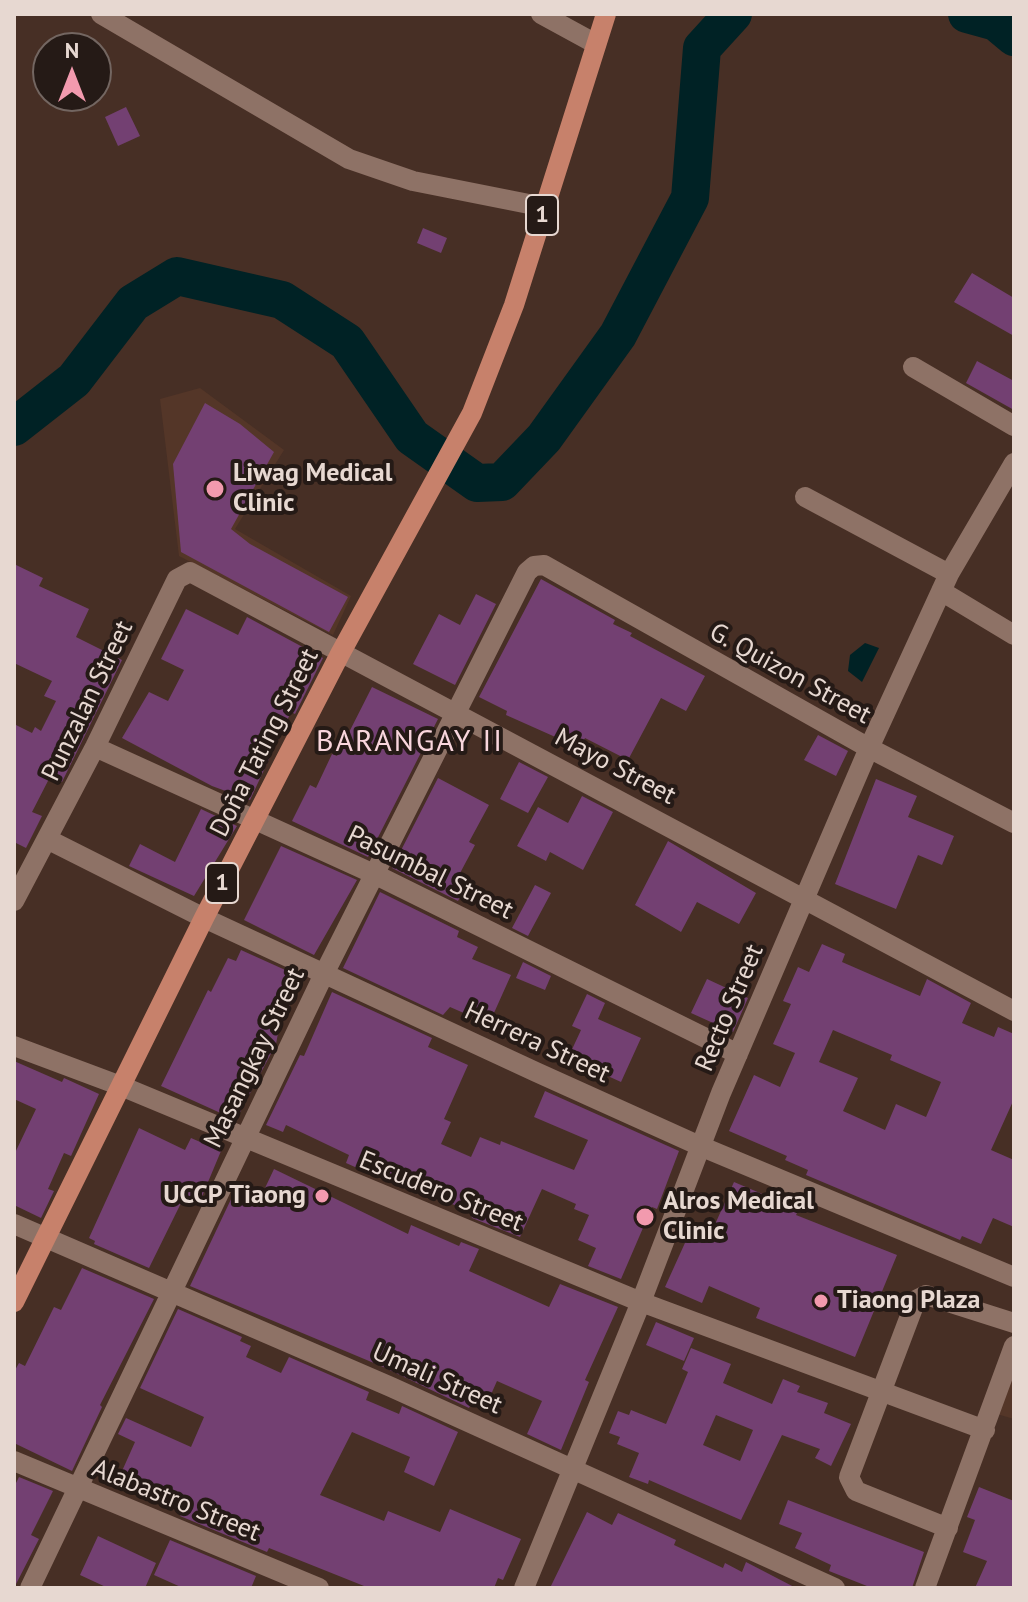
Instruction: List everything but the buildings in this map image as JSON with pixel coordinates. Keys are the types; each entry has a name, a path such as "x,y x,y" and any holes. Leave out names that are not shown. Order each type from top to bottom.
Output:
{"main road":[{"name":"1","path":"544,207 606,14"},
{"name":"Doña Tating Street","path":"14,1302 204,918 340,654 472,413 514,305 544,207"}],"street":[{"path":"101,14 349,159 413,181 544,207"},
{"path":"541,14 596,44"},
{"path":"913,367 1014,426"},
{"name":"Recto Street","path":"524,1588 641,1302 700,1146 869,748 945,582 1014,463"},
{"path":"805,497 945,582 1014,635"},
{"name":"Masangkay Street","path":"30,1588 174,1292 242,1139 374,874 527,572 544,565"},
{"name":"G. Quizon Street","path":"544,565 869,748 1014,823"},
{"name":"Mayo Street","path":"190,572 1014,1011"},
{"name":"Punzalan Street","path":"14,901 95,747 177,579 190,572"},
{"name":"Pasumbal Street","path":"95,747 374,874 738,1054"},
{"name":"Herrera Street","path":"47,839 204,918 700,1146 1014,1277"},
{"name":"Escudero Street","path":"14,1046 121,1086 242,1139 641,1302 985,1430"},
{"name":"Umali Street","path":"14,1224 572,1467 835,1588"},
{"path":"948,1528 856,1491 850,1485 849,1477 920,1297 926,1295 1014,1323"},
{"path":"925,1588 1014,1346"},
{"name":"Alabastro Street","path":"14,1461 319,1588"}],"shaded area":[{"name":"Liwag Medical Clinic","path":"200,388 284,450 235,529 351,596 333,635 179,556 160,399"},
{"path":"1014,1371 1014,1419 997,1414"}],"water":[{"path":"865,643 879,648 862,682 848,671 850,655"}],"waterway":[{"path":"14,427 74,380 133,303 177,276 282,300 347,342 412,437 477,483 502,482 544,438 618,335 690,198 702,48 733,14"},
{"path":"967,14 996,22 1014,37"}],"place":[{"name":"Liwag Medical Clinic","path":"215,489"},
{"name":"UCCP Tiaong","path":"322,1196"},
{"name":"Alros Medical Clinic","path":"645,1217"},
{"name":"Tiaong Plaza","path":"821,1301"}],"district":[{"name":"BARANGAY II","path":"410,742"}]}
